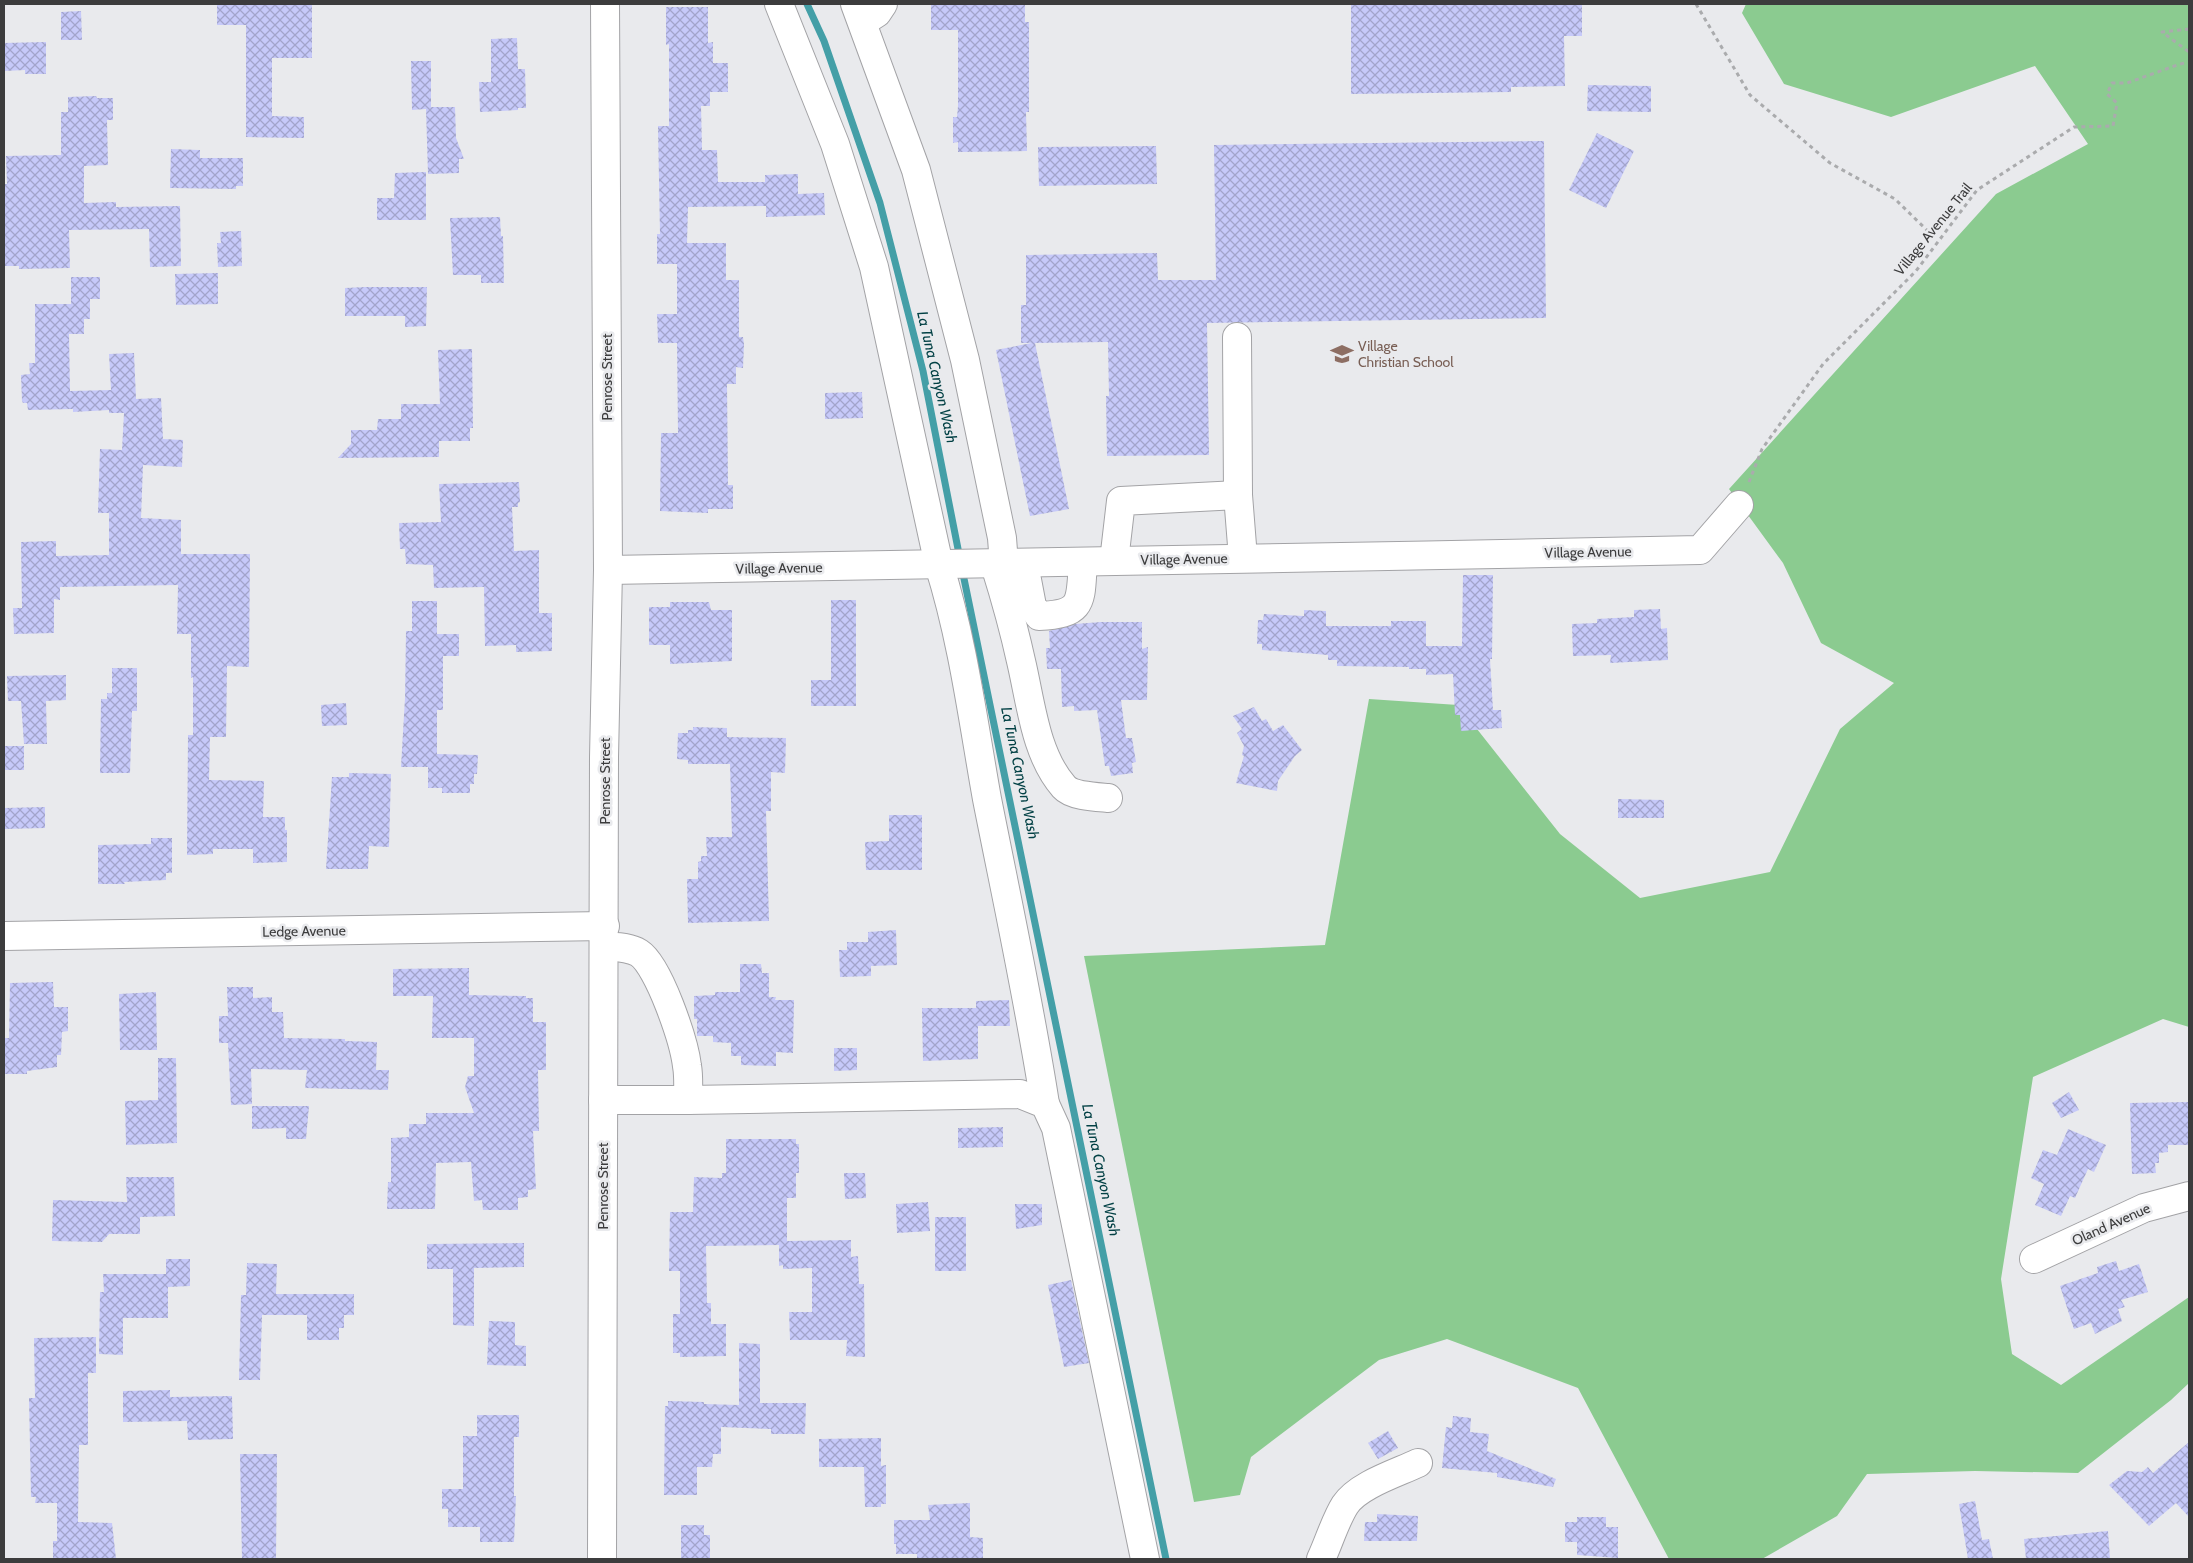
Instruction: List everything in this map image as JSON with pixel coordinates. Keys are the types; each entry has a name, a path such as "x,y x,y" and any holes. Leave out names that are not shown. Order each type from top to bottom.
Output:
{"street":[{"name":"Penrose Street","path":"602,1559 604,757 608,570 605,4"},
{"path":"779,4 835,144 874,267 981,565 1011,617 1035,728 1050,764 1066,789 1087,796 1108,798"},
{"path":"883,4 876,13 859,13 916,170 965,360 1002,538 950,601 1023,973 1045,1104 1056,1128 1144,1559"},
{"path":"1237,338 1238,495 1243,558"},
{"path":"1114,561 1121,501 1238,495"},
{"name":"Village Avenue","path":"608,570 981,565 1243,558 1700,550 1739,505"},
{"path":"981,565 1032,606 1039,616 1056,615 1072,610 1080,599 1082,562"},
{"name":"Ledge Avenue","path":"4,936 605,936 639,953 651,965 659,979 687,1063 688,1100"},
{"path":"602,1100 1020,1094 1045,1104"},
{"name":"Oland Avenue","path":"2034,1259 2144,1208 2189,1196"},
{"path":"1321,1559 1344,1506 1351,1498 1360,1491 1418,1463"}],"path":[{"path":"1696,4 1750,96 1830,163 1895,200 1937,240"},
{"path":"2189,29 2162,32 2189,52"},
{"name":"Village Avenue Trail","path":"1739,505 1762,449 1823,364 1916,271 1937,240 1976,190 2074,128 2113,126 2117,103 2107,94 2112,83 2127,83 2189,62"}],"green space":[{"path":"1746,4 2189,4 2189,1027 2163,1019 2033,1077 2001,1279 2012,1354 2061,1385 2189,1297 2189,1383 2171,1400 2078,1473 1975,1471 1867,1474 1837,1516 1762,1559 1669,1559 1578,1388 1447,1339 1379,1360 1251,1457 1240,1495 1194,1502 1084,956 1325,945 1369,699 1458,705 1560,834 1640,898 1770,872 1840,729 1894,683 1821,643 1783,563 1729,489 1996,194 2088,144 2035,66 1891,117 1784,84 1742,13"}],"building":[{"path":"217,4 312,4 312,58 272,58 272,116 304,117 304,138 246,137 246,25 217,25"},
{"path":"931,4 1025,4 1025,22 1029,22 1029,112 1026,112 1027,151 958,152 958,142 953,143 953,117 957,117 958,106 958,30 931,30"},
{"path":"1351,4 1582,4 1582,36 1564,36 1565,86 1511,87 1511,92 1351,94"},
{"path":"666,7 708,7 708,43 713,42 713,63 728,63 728,92 710,92 710,106 701,106 702,150 717,150 718,182 765,182 765,175 798,174 798,194 824,193 825,215 766,217 766,206 688,207 687,243 726,243 726,280 739,280 739,337 743,337 744,344 743,368 736,367 736,384 727,384 728,485 733,485 733,509 708,509 708,513 660,511 661,433 678,433 677,343 658,343 657,314 677,314 677,264 657,264 657,234 660,234 658,126 669,126 669,44 666,45"},
{"path":"81,11 82,40 61,40 61,12"},
{"path":"517,38 518,69 525,69 526,108 480,112 479,82 491,82 491,39"},
{"path":"46,42 46,74 25,74 25,70 4,71 4,43"},
{"path":"411,61 431,61 431,107 455,107 456,138 464,159 459,159 459,173 428,174 426,109 412,110"},
{"path":"1588,85 1651,86 1651,112 1587,111"},
{"path":"96,96 97,98 113,98 113,120 107,120 108,165 84,166 84,203 116,202 116,207 180,206 181,266 150,267 149,229 69,230 70,268 19,269 19,266 4,266 4,184 7,184 6,156 61,155 61,112 68,112 68,97"},
{"path":"1597,133 1634,151 1606,208 1569,190"},
{"path":"1544,141 1546,318 1207,323 1209,455 1107,456 1106,396 1109,396 1108,342 1035,343 1069,509 1030,516 996,350 1032,343 1021,343 1021,305 1026,305 1026,255 1157,253 1158,280 1216,280 1214,145"},
{"path":"1156,146 1157,184 1039,186 1038,147"},
{"path":"171,149 200,150 200,158 243,158 243,186 236,186 236,189 170,188"},
{"path":"426,172 426,220 377,220 377,198 394,198 395,173"},
{"path":"500,217 501,236 503,236 504,283 481,283 481,275 453,275 450,218"},
{"path":"241,231 242,266 218,267 217,243 221,243 220,232"},
{"path":"218,273 218,304 176,305 175,274"},
{"path":"71,277 100,277 100,299 90,299 90,319 84,319 84,334 69,334 70,391 111,390 109,354 134,353 136,399 161,398 163,439 183,440 182,467 143,465 141,518 181,520 181,554 250,554 249,667 227,666 226,737 210,737 209,780 264,781 263,817 285,817 287,862 253,863 253,849 213,849 213,854 187,855 188,735 193,735 193,677 191,678 191,634 177,634 178,585 60,587 60,600 54,599 54,633 14,634 13,608 22,608 21,542 56,541 56,556 109,555 109,513 98,513 100,449 122,450 124,413 109,413 109,410 73,412 73,409 28,410 27,403 22,401 21,375 30,374 29,363 35,363 35,304 71,304"},
{"path":"427,287 426,326 405,327 405,316 345,316 345,288"},
{"path":"472,349 473,428 470,428 470,441 439,441 439,457 338,458 351,444 351,430 377,430 378,419 401,419 401,404 440,404 438,350"},
{"path":"862,392 863,418 825,419 825,393"},
{"path":"519,482 520,502 518,507 512,507 514,551 539,550 539,613 552,613 552,651 516,652 516,645 485,646 484,587 434,588 433,565 406,564 405,549 400,549 399,523 441,522 439,484"},
{"path":"1463,575 1493,575 1492,659 1490,659 1493,710 1501,710 1502,728 1461,731 1460,715 1455,715 1453,674 1426,675 1426,669 1409,669 1409,667 1337,666 1337,660 1328,660 1328,655 1262,650 1262,644 1257,644 1258,620 1263,620 1264,614 1304,616 1304,610 1326,611 1326,626 1391,626 1391,621 1426,621 1426,646 1462,646"},
{"path":"831,600 856,600 856,706 811,706 811,680 831,680"},
{"path":"412,601 437,601 437,634 459,634 459,656 443,656 443,710 437,710 437,754 478,755 477,774 474,774 474,784 470,784 470,793 442,793 442,788 428,788 428,767 401,767 406,631 412,631"},
{"path":"670,602 709,602 711,610 732,610 732,661 670,664 670,645 649,645 649,607 670,607"},
{"path":"1660,609 1661,629 1667,628 1668,660 1610,663 1611,655 1573,656 1572,624 1597,623 1597,619 1634,617 1634,610"},
{"path":"1142,622 1142,649 1148,647 1147,700 1121,700 1126,738 1132,738 1136,762 1132,763 1133,773 1111,776 1109,766 1105,766 1097,710 1074,711 1074,706 1062,707 1061,669 1047,669 1046,648 1050,648 1049,631 1075,624"},
{"path":"112,668 137,668 137,711 132,711 130,773 100,773 101,699 107,699 107,693 112,693"},
{"path":"66,675 66,700 46,701 47,744 24,744 21,701 8,701 7,676"},
{"path":"346,703 347,725 322,726 321,705"},
{"path":"1254,707 1262,721 1266,719 1273,731 1283,725 1302,750 1295,756 1278,781 1277,791 1236,783 1244,756 1242,755 1244,746 1237,733 1242,729 1233,716"},
{"path":"693,727 727,728 727,737 786,738 785,773 771,772 771,811 766,811 769,921 688,923 687,879 698,879 698,862 701,861 701,856 707,856 706,837 732,837 730,764 688,764 688,760 677,759 678,733 688,733 688,730 693,730"},
{"path":"4,746 24,746 24,770 4,770"},
{"path":"349,773 391,774 389,847 369,846 368,869 326,869 332,777 349,777"},
{"path":"1618,799 1664,800 1664,818 1618,818"},
{"path":"45,807 45,828 4,829 4,808"},
{"path":"889,815 922,815 922,870 866,870 865,842 889,841"},
{"path":"151,838 172,838 172,873 166,873 166,880 124,882 125,884 98,884 98,845 151,844"},
{"path":"896,930 897,965 871,966 871,976 840,977 839,950 847,950 847,942 868,942 868,932"},
{"path":"740,964 761,964 762,973 769,973 769,997 776,997 775,1000 794,1000 793,1053 776,1052 776,1066 741,1065 741,1056 731,1056 731,1043 713,1042 713,1036 697,1036 697,1019 694,1019 694,996 715,995 715,992 740,992"},
{"path":"469,968 469,995 526,996 526,998 533,998 533,1022 546,1022 546,1070 538,1070 539,1131 533,1131 536,1189 528,1190 528,1197 518,1198 518,1210 483,1210 482,1200 474,1201 471,1162 436,1163 435,1209 387,1209 388,1182 391,1182 391,1138 409,1137 409,1124 426,1124 426,1113 474,1113 465,1087 468,1076 474,1076 474,1038 432,1038 433,996 393,996 393,969"},
{"path":"53,982 54,1007 68,1007 68,1031 62,1032 61,1055 57,1055 57,1067 27,1071 27,1074 5,1074 5,1038 9,1038 10,983"},
{"path":"227,987 253,987 253,998 272,997 272,1012 283,1012 284,1038 345,1039 345,1041 377,1042 376,1070 389,1070 388,1090 305,1088 307,1070 251,1069 252,1104 231,1105 228,1043 219,1043 219,1016 228,1016"},
{"path":"156,992 157,1050 120,1050 119,994"},
{"path":"1009,1000 1010,1026 978,1026 978,1059 923,1061 922,1008 976,1008 976,1001"},
{"path":"834,1048 857,1048 857,1070 834,1071"},
{"path":"158,1058 176,1058 177,1143 126,1145 125,1101 158,1100"},
{"path":"2069,1092 2079,1110 2061,1118 2052,1103"},
{"path":"2189,1102 2189,1145 2168,1145 2168,1152 2159,1153 2159,1163 2155,1163 2156,1173 2132,1174 2130,1103"},
{"path":"252,1106 309,1106 306,1139 286,1139 286,1128 252,1129"},
{"path":"1003,1127 1003,1147 958,1148 958,1128"},
{"path":"2068,1129 2106,1145 2094,1172 2088,1169 2075,1198 2070,1196 2061,1216 2035,1205 2044,1184 2031,1178 2043,1150 2057,1155"},
{"path":"726,1139 796,1139 796,1144 799,1144 799,1173 796,1173 796,1198 787,1198 787,1241 851,1240 851,1257 858,1256 859,1284 864,1284 865,1357 846,1356 847,1340 790,1340 789,1312 812,1312 812,1268 783,1269 783,1265 779,1266 779,1245 706,1246 707,1303 711,1303 711,1324 726,1324 726,1356 680,1357 680,1353 673,1353 673,1314 680,1314 680,1271 669,1271 670,1212 693,1212 694,1177 722,1178 722,1173 726,1173"},
{"path":"844,1173 865,1173 866,1198 845,1199"},
{"path":"126,1177 174,1177 175,1216 140,1217 140,1234 109,1234 102,1242 52,1241 53,1200 127,1202"},
{"path":"928,1202 930,1231 897,1233 896,1204"},
{"path":"1015,1204 1042,1204 1042,1225 1016,1229"},
{"path":"935,1217 966,1217 966,1271 935,1271"},
{"path":"524,1243 524,1267 474,1268 474,1326 453,1325 453,1269 427,1269 427,1244"},
{"path":"166,1259 190,1259 190,1286 168,1287 168,1318 123,1318 123,1355 99,1354 100,1292 104,1292 103,1274 166,1274"},
{"path":"2116,1261 2119,1271 2139,1264 2148,1292 2121,1300 2125,1307 2118,1309 2122,1321 2095,1334 2091,1323 2074,1329 2060,1286 2098,1273 2097,1267"},
{"path":"247,1263 277,1264 276,1294 354,1294 354,1315 344,1315 344,1328 339,1328 339,1340 307,1340 307,1315 262,1315 260,1380 239,1380 241,1295 246,1295"},
{"path":"1071,1280 1089,1363 1064,1367 1048,1285"},
{"path":"489,1321 515,1322 515,1345 526,1346 526,1366 487,1365"},
{"path":"96,1337 96,1373 88,1373 88,1445 79,1445 78,1522 112,1523 116,1559 53,1559 53,1541 57,1541 57,1503 35,1503 36,1497 31,1497 29,1398 35,1398 34,1338"},
{"path":"739,1343 760,1344 760,1403 806,1403 805,1434 771,1434 771,1429 721,1427 721,1454 713,1454 712,1467 697,1467 697,1495 664,1495 665,1406 668,1406 668,1401 739,1405"},
{"path":"170,1390 170,1397 232,1396 233,1439 188,1440 187,1421 123,1422 123,1391"},
{"path":"477,1415 519,1415 519,1437 514,1437 514,1496 516,1496 514,1542 480,1542 480,1527 448,1527 448,1509 442,1509 442,1489 463,1489 463,1436 477,1436"},
{"path":"1453,1416 1471,1418 1470,1432 1489,1434 1487,1451 1556,1479 1553,1487 1497,1477 1497,1473 1442,1468 1446,1427 1452,1428"},
{"path":"1388,1431 1398,1448 1378,1459 1368,1443"},
{"path":"881,1438 881,1466 886,1465 886,1504 881,1504 881,1507 865,1507 864,1467 819,1467 819,1439"},
{"path":"2189,1442 2189,1517 2176,1503 2149,1526 2109,1485 2127,1471 2142,1472 2148,1467 2153,1473"},
{"path":"240,1454 277,1454 276,1559 242,1559"},
{"path":"1975,1501 1982,1540 1989,1539 1993,1559 1968,1559 1959,1504"},
{"path":"970,1503 970,1537 983,1538 983,1559 917,1559 917,1554 896,1554 894,1520 930,1520 928,1505"},
{"path":"1377,1514 1418,1516 1417,1541 1364,1541 1365,1522 1377,1522"},
{"path":"1577,1517 1606,1517 1606,1527 1618,1527 1618,1558 1577,1555 1577,1542 1565,1542 1565,1522 1577,1522"},
{"path":"681,1525 704,1525 704,1535 710,1535 710,1559 681,1559"},
{"path":"2108,1531 2110,1559 2026,1559 2024,1539"}],"waterway":[{"name":"La Tuna Canyon Wash","path":"807,4 824,41 880,203 923,371 960,559"},
{"name":"La Tuna Canyon Wash","path":"962,569 1166,1559"}],"place":[{"name":"Village Christian School","path":"1342,354"}]}
